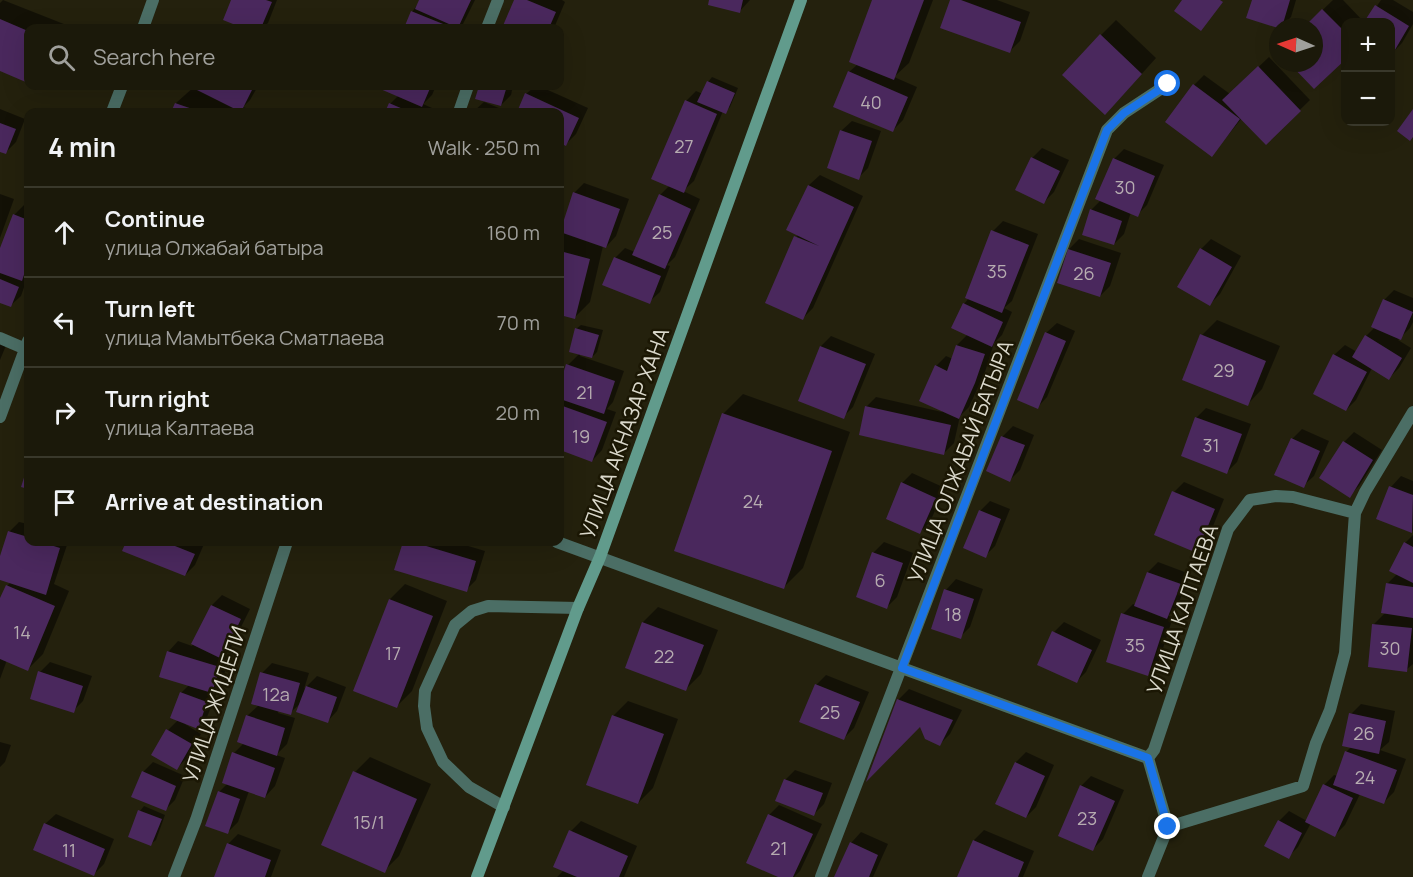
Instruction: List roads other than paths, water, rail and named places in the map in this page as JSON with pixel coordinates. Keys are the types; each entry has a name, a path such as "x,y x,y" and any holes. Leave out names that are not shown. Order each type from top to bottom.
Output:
{"main road":[{"name":"УЛИЦА АКНАЗАР ХАНА","path":"477,877 578,608 600,557 801,0"}],"street":[{"path":"144,24 153,0"},
{"path":"489,24 498,0"},
{"name":"УЛИЦА ОЛЖАБАЙ БАТЫРА","path":"821,877 1107,130 1124,113 1168,84"},
{"path":"114,108 120,90"},
{"path":"460,108 467,90"},
{"path":"0,338 24,346"},
{"path":"0,417 24,357"},
{"path":"1168,827 1303,786 1316,743 1330,710 1345,653 1355,513 1413,412"},
{"name":"УЛИЦА КАЛТАЕВА","path":"1148,758 1154,750 1228,529 1250,500 1276,496 1293,497 1355,513"},
{"path":"564,544 1148,758 1168,827 1148,877"},
{"name":"УЛИЦА ЖИДЕЛИ","path":"174,877 196,820 286,546"},
{"path":"504,807 458,779 443,762 427,729 425,692 455,625 472,611 488,606 578,608"}]}
